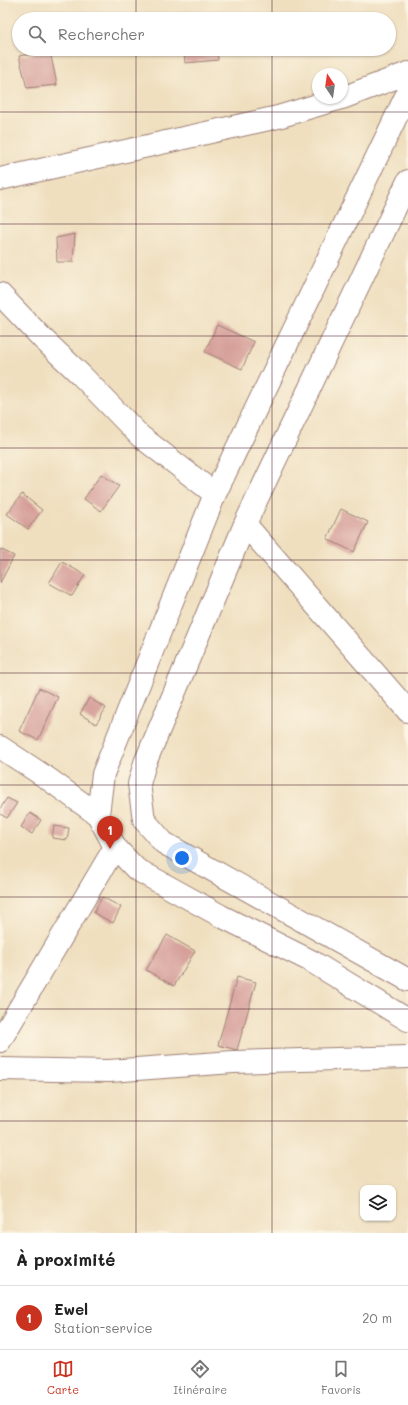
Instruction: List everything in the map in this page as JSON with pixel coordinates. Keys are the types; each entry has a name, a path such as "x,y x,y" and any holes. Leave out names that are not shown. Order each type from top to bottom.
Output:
{"street":[{"path":"348,96 408,73"},
{"path":"98,815 103,774 215,494 408,92"},
{"path":"0,179 278,116 321,104"},
{"path":"408,182 245,524 145,763 139,784 144,820 164,844 408,980"},
{"path":"0,294 140,436 215,494"},
{"path":"245,524 408,711"},
{"path":"0,747 48,778 98,815 115,847 136,869 221,916 310,961 408,1020"},
{"path":"0,1041 115,847"},
{"path":"0,1070 109,1071 233,1062 408,1057"}],"building":[{"path":"19,56 51,56 57,85 27,88"},
{"path":"184,56 218,56 218,60 185,63"},
{"path":"75,234 73,262 57,262 56,238"},
{"path":"217,325 254,342 242,369 205,352"},
{"path":"101,474 119,486 101,511 84,499"},
{"path":"22,494 42,510 28,529 7,514"},
{"path":"341,509 368,522 354,552 327,539"},
{"path":"0,549 14,556 0,583"},
{"path":"62,562 85,575 72,596 49,583"},
{"path":"39,688 58,697 38,740 19,731"},
{"path":"89,698 106,708 96,724 80,714"},
{"path":"7,798 17,803 7,818 0,814 0,809"},
{"path":"30,813 41,820 32,834 21,827"},
{"path":"54,826 69,828 67,840 52,838"},
{"path":"102,897 121,907 113,923 94,913"},
{"path":"167,935 195,951 174,986 146,970"},
{"path":"237,977 256,982 237,1050 218,1045"}],"place":[{"name":"Ewel","path":"110,849"}]}
